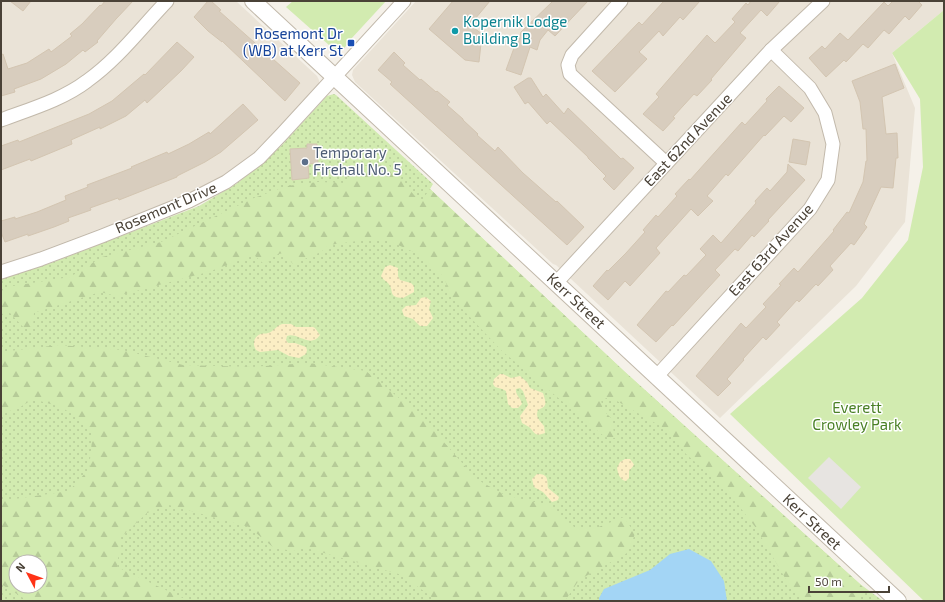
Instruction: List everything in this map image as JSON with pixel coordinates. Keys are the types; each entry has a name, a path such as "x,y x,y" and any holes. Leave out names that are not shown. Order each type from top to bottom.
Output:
{"street":[{"path":"1,120 45,104 68,93 87,81 112,60 167,1"},
{"name":"Kerr Street","path":"253,1 898,601"},
{"name":"Rosemont Drive","path":"1,272 102,236 189,201 226,182 259,158 306,110 404,1"},
{"path":"621,1 572,55 568,65 570,74 666,164"},
{"name":"East 62nd Avenue","path":"556,283 771,50 823,1"},
{"name":"East 63rd Avenue","path":"657,376 810,209 828,180 832,144 825,113 810,88 771,50"}],"shaded area":[{"path":"1,1 236,1 317,76 319,84 317,88 255,153 220,178 194,193 1,266"},
{"path":"416,1 944,1 944,10 892,53 915,108 905,222 856,286 720,418 556,265 553,264 355,82 352,75 353,70"},
{"path":"829,457 861,487 841,509 808,478"}],"green space":[{"path":"293,1 386,1 351,39 352,40 338,53 286,7"},
{"name":"Everett Crowley Park","path":"944,10 944,601 924,601 730,414 862,298 908,240 923,167 920,99 892,53"},
{"path":"334,94 336,95 433,184 430,189 625,372 860,584 883,601 1,601 1,279 51,263 199,206 236,184 282,145 327,96"},
{"path":"388,164 414,195 422,200 430,189 625,372 865,590 854,601 803,601 789,585 756,528 726,489 686,454 669,431 610,397 601,400 603,410 611,418 615,438 605,437 502,351 451,297 444,277 416,253 389,241 357,241 329,245 321,252 293,264 283,253 275,255 265,265 254,255 208,272 117,296 100,292 34,313 33,326 25,329 10,313 1,314 1,291 13,286 70,277 102,257 161,242 254,198 287,186 318,182 346,183 348,174 362,166"},
{"path":"59,345 122,350 183,365 252,367 309,363 366,371 422,417 476,479 505,495 547,505 577,529 596,528 624,517 635,534 627,553 579,580 565,601 437,601 402,575 303,547 294,551 274,548 249,527 169,505 147,513 121,537 117,567 189,601 28,601 17,594 48,594 48,554 8,554 8,588 1,584 1,501 69,491 89,469 93,430 83,421 61,407 33,399 14,410 1,411 1,352"}],"sand":[{"path":"390,265 398,268 398,276 400,280 411,283 414,286 414,292 403,298 393,295 390,286 381,276 385,267"},
{"path":"426,297 431,301 429,309 433,318 427,326 420,326 413,319 404,316 402,310 406,306 416,305 421,298"},
{"path":"282,324 291,324 296,327 313,327 320,335 316,339 312,340 291,335 287,336 286,340 288,343 295,343 306,347 306,354 299,358 289,356 278,350 260,352 256,350 254,343 257,336 270,332"},
{"path":"500,374 511,378 520,376 527,382 530,388 543,393 545,406 538,410 537,415 538,419 544,426 545,433 536,434 522,423 520,416 528,405 523,391 520,388 516,389 516,393 522,404 518,408 512,408 508,404 506,391 495,387 493,384 494,379"},
{"path":"625,459 630,459 634,465 629,471 629,478 626,481 622,479 617,468 620,462"},
{"path":"537,474 544,475 547,478 548,488 559,497 558,500 552,502 543,492 534,487 532,479"}],"water":[{"path":"689,549 711,561 724,581 727,601 599,601 604,589 650,570 670,554"}],"building":[{"path":"10,1 31,1 23,11"},
{"path":"105,1 133,1 97,41 98,42 85,52 83,50 66,64 41,79 14,89 15,92 1,96 1,55 3,54 8,69 27,63 49,49 51,52 72,36 70,34"},
{"path":"208,1 211,1 221,10 219,11 300,83 285,101 222,41 208,31 194,17"},
{"name":"Kopernik Lodge Building B","path":"453,1 490,1 470,25 482,34 479,62 465,60 429,29"},
{"path":"553,1 588,1 555,36 548,30 540,40 537,50 530,47 521,75 506,70 514,48 517,49 521,32"},
{"path":"664,1 700,1 683,20 680,17 663,36 659,31 639,52 647,59 615,92 592,71 639,22 642,25"},
{"path":"751,1 780,1 767,16 761,10 740,33 746,38 711,79 712,80 697,96 694,94 673,117 675,118 663,131 643,114 659,97 656,94 707,35 715,43 735,22 732,19 746,3 748,5"},
{"path":"893,1 918,1 922,5 909,20 905,16 889,34 884,30 868,48 863,44 846,62 844,60 826,77 809,58 822,46 825,49 840,33 848,40 884,2 888,6"},
{"path":"177,42 194,57 147,103 145,100 126,116 100,129 100,127 71,140 72,144 31,161 30,159 1,170 1,146 18,140 19,142 89,114 112,101 144,74 145,75"},
{"path":"394,52 405,63 403,65 420,80 421,79 450,102 447,105 478,134 477,135 495,151 498,147 523,173 556,202 557,201 584,227 567,245 390,84 392,82 378,70"},
{"path":"895,64 904,88 882,97 886,134 897,133 898,158 896,158 893,188 881,187 864,224 867,227 854,245 851,243 830,266 833,270 818,286 816,284 799,302 797,300 777,322 780,325 766,340 763,337 743,359 744,360 727,379 731,383 718,396 696,376 741,323 746,328 766,307 763,304 781,285 779,284 794,268 798,272 834,231 833,230 847,212 849,213 863,182 867,161 866,129 863,129 860,102 852,81"},
{"path":"528,78 531,78 543,97 546,94 564,114 568,108 621,159 623,158 634,168 614,190 603,179 606,176 588,157 550,121 547,124 528,102 525,104 514,87"},
{"path":"779,86 804,108 791,122 784,116 765,136 764,135 728,176 726,174 707,196 713,201 698,216 691,209 656,248 660,253 630,286 625,281 608,300 593,286 645,232 643,230 656,215 658,217 677,196 675,194 689,179 690,180 742,122 745,125 767,101 766,99"},
{"path":"243,104 258,120 221,152 205,162 177,177 119,200 118,198 90,208 91,210 68,218 69,221 54,227 5,242 1,232 1,221 15,217 15,219 37,212 66,200 65,196 88,187 87,185 132,168 131,167 167,152 168,154 209,132 210,134"},
{"path":"793,139 810,142 806,165 789,162"},
{"name":"Temporary Firehall No. 5","path":"307,144 317,144 318,163 308,164 309,178 292,180 290,149 307,148"},
{"path":"788,164 805,180 754,237 752,235 738,251 735,249 715,270 720,275 673,326 672,325 656,342 637,325 666,291 668,292 684,275 686,276 706,255 700,249 713,235 721,243 767,188 770,191 787,172"}],"place":[{"name":"Kopernik Lodge Building B","path":"455,31"},
{"name":"Rosemont Dr (WB) at Kerr St","path":"351,43"},
{"name":"Temporary Firehall No. 5","path":"305,162"}]}
